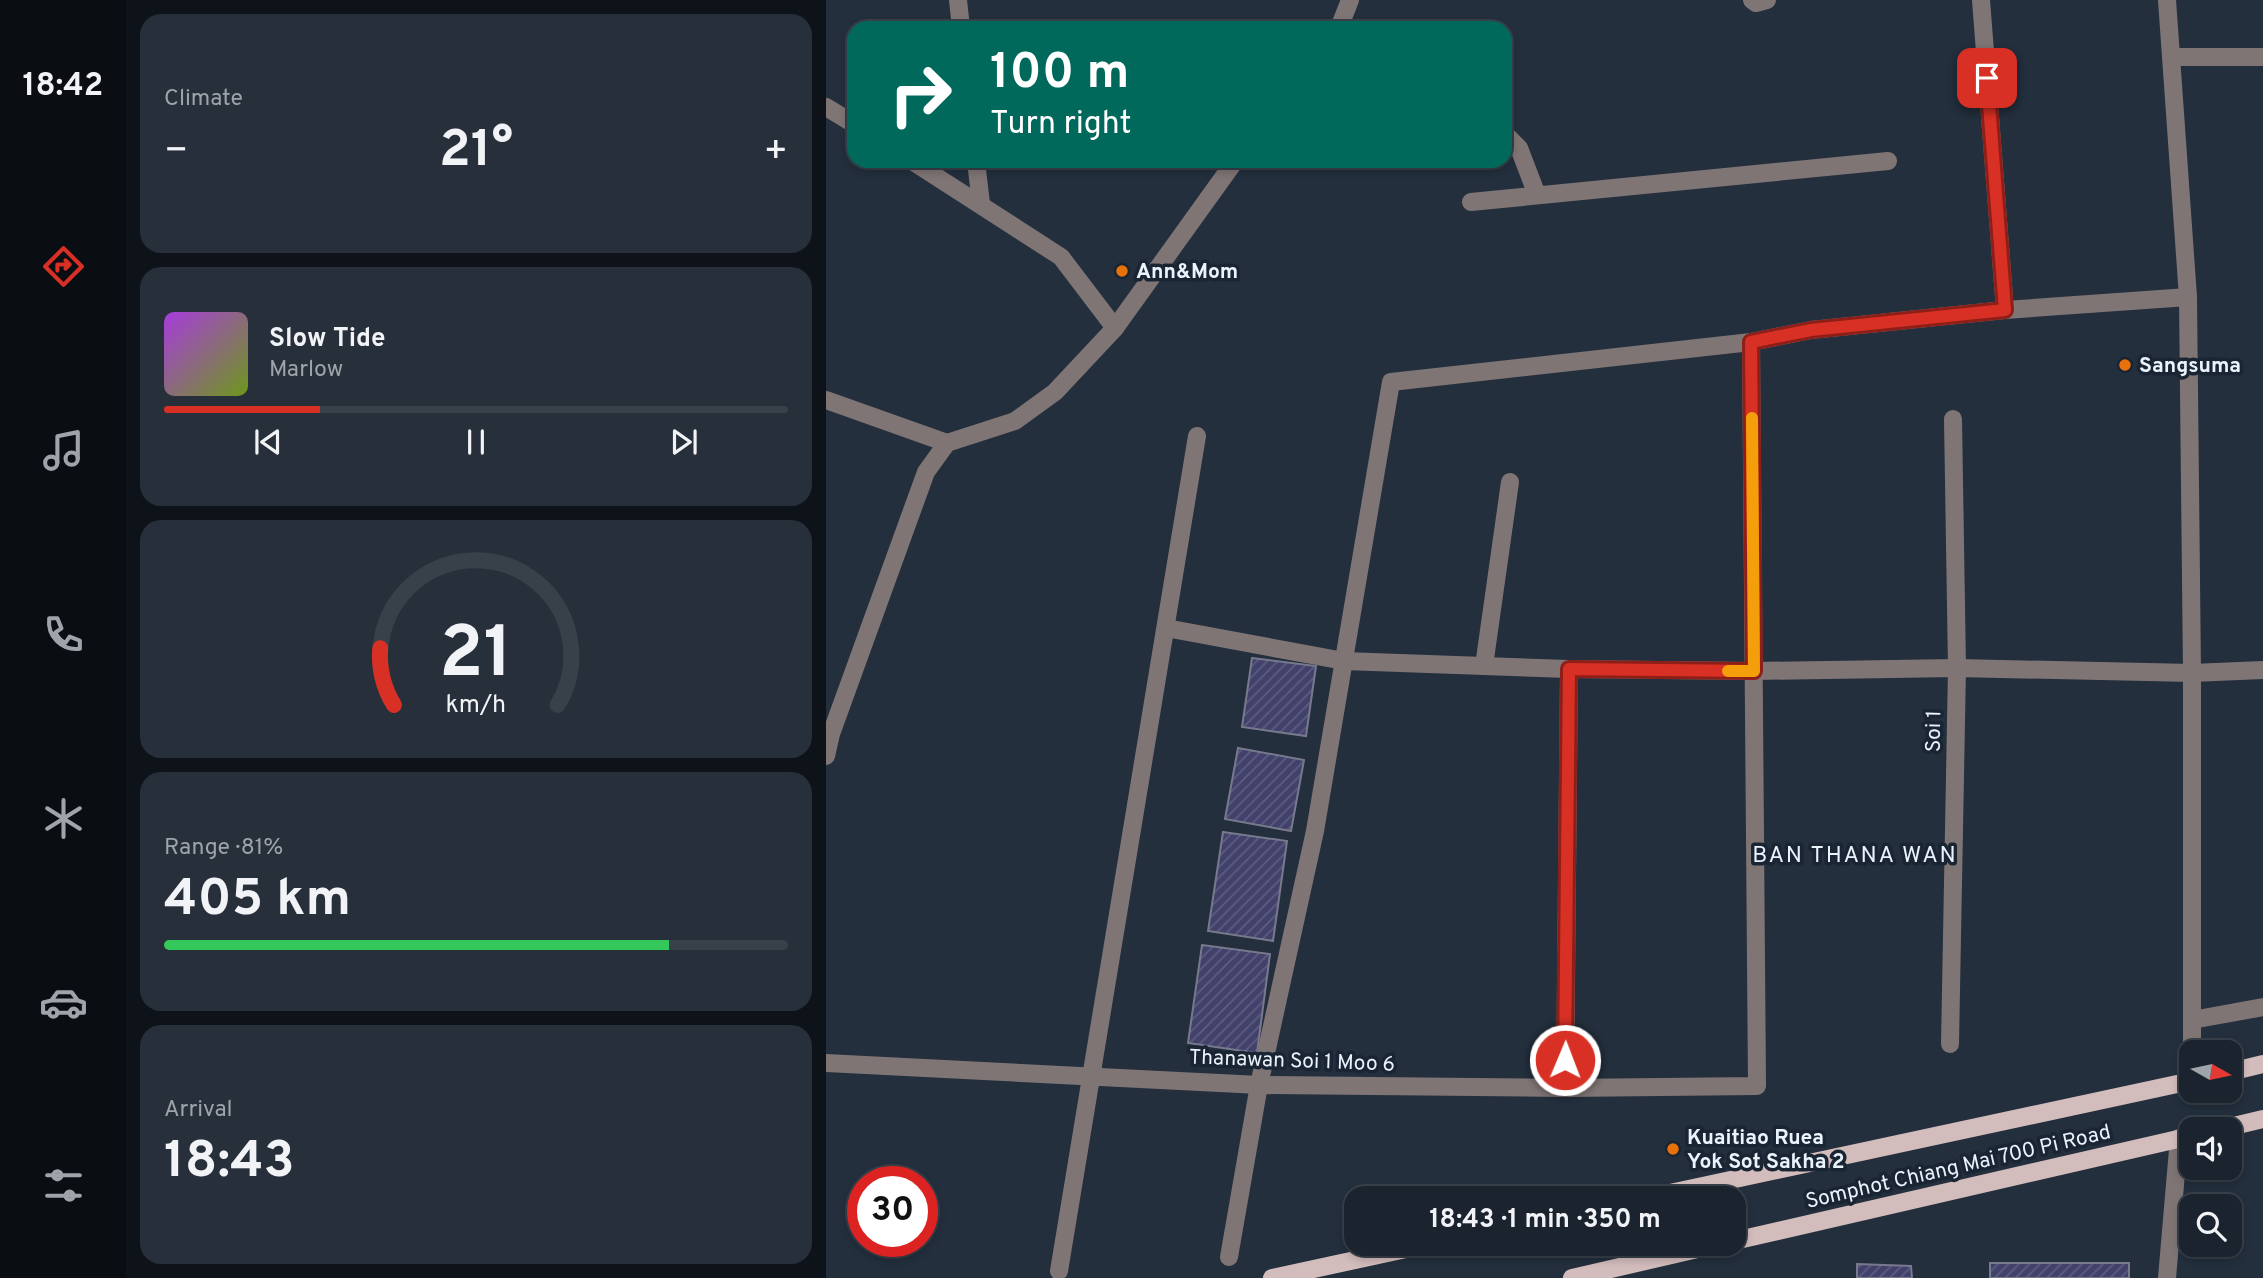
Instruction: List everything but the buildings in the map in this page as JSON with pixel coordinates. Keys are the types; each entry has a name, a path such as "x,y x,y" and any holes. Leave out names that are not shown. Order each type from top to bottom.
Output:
{"main road":[{"path":"2242,1069 2263,1064"},
{"name":"Somphot Chiang Mai 700 Pi Road","path":"1702,1186 2179,1084"},
{"path":"2242,1124 2263,1119"},
{"name":"Somphot Chiang Mai 700 Pi Road","path":"1746,1238 2179,1138"},
{"path":"1272,1278 1374,1256"},
{"path":"1572,1278 1667,1256"}],"street":[{"path":"958,0 960,21"},
{"path":"1342,21 1350,0"},
{"path":"1752,0 1756,3 1767,0"},
{"path":"1982,0 2005,310"},
{"path":"2167,0 2188,297 2192,1040"},
{"path":"2172,57 2263,57"},
{"path":"826,107 847,120"},
{"path":"1512,141 1519,148 1537,195"},
{"path":"1471,202 1888,160"},
{"path":"923,168 1061,257 1115,328"},
{"path":"977,168 981,204"},
{"path":"826,756 829,734 926,472 947,443 1015,421 1055,392 1115,328 1231,168"},
{"path":"1229,1257 1259,1085 1315,831 1391,382 1751,342 1811,330 2005,310 2188,297"},
{"path":"1751,342 1754,671"},
{"path":"826,400 947,443"},
{"name":"Soi 1","path":"1950,1044 1957,668 1953,419"},
{"path":"1059,1271 1197,436"},
{"path":"1484,666 1510,482"},
{"path":"1166,628 1344,661 1569,669 1754,671 1957,668 2192,673 2263,670"},
{"path":"1565,1088 1569,669"},
{"name":"Thanawan Soi 1 Moo 6","path":"826,1063 1259,1085 1565,1088 1757,1086 1754,671"},
{"path":"2192,1020 2263,1006"},
{"path":"2167,1278 2180,1180"}],"slow traffic":[{"path":"1728,671 1754,671 1752,418"}],"place":[{"name":"Ann&Mom","path":"1122,271"},
{"name":"Sangsuma","path":"2125,365"},
{"name":"Kuaitiao Ruea Yok Sot Sakha 2","path":"1673,1149"}],"district":[{"name":"BAN THANA WAN","path":"1855,854"}],"route":[{"path":"1565,1060 1569,669 1754,671 1751,342 1811,330 2005,310 1987,78"}]}
